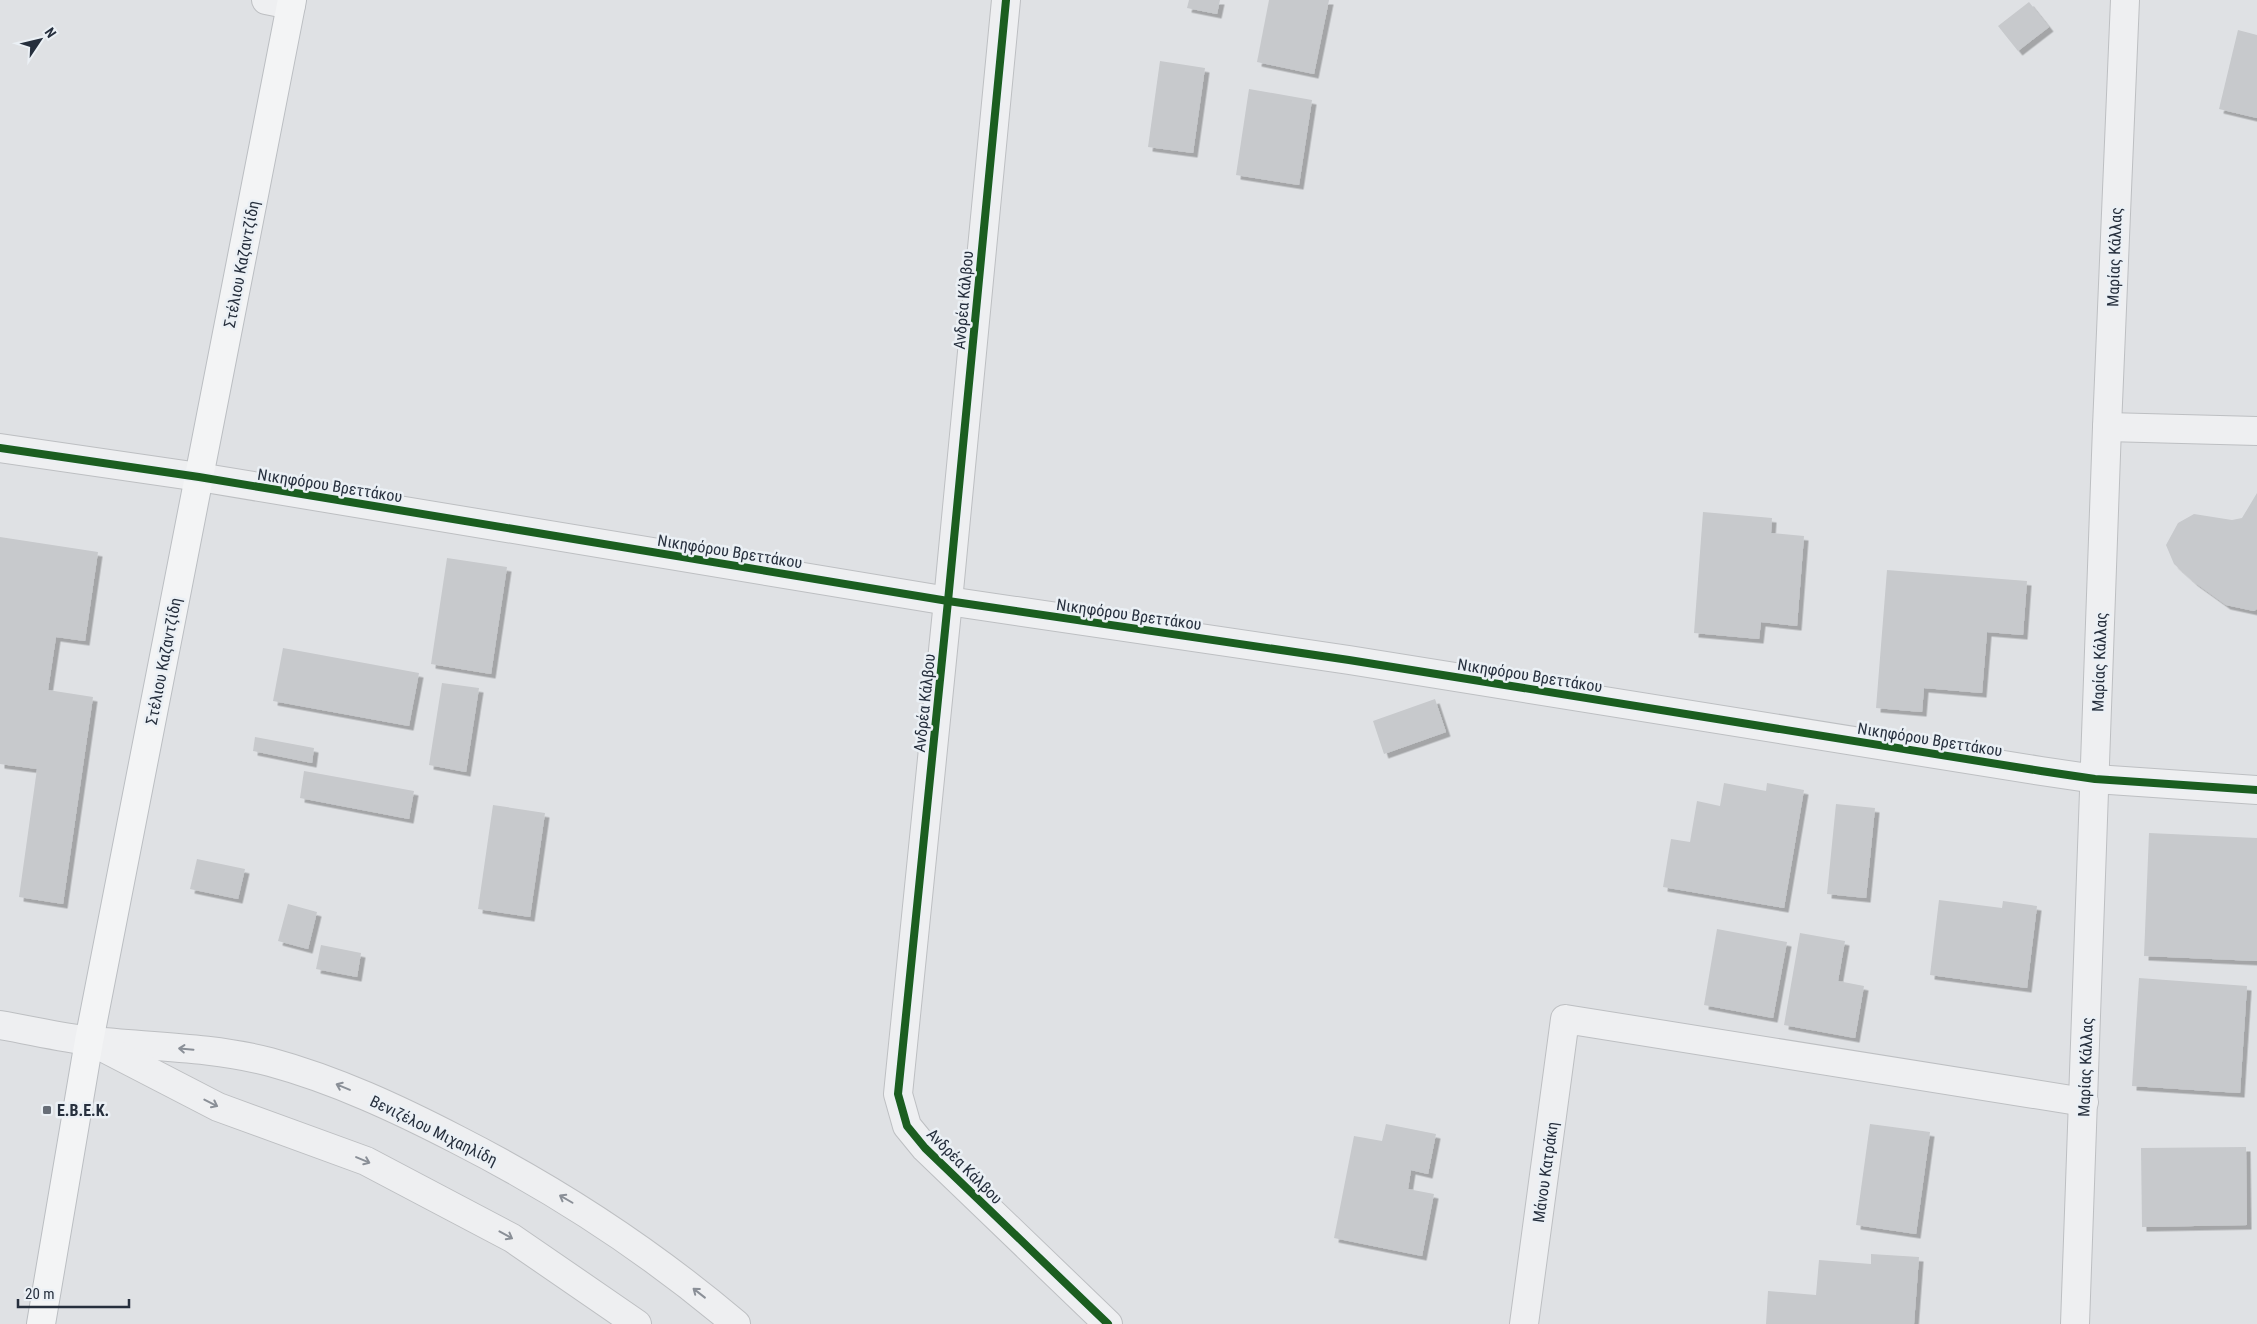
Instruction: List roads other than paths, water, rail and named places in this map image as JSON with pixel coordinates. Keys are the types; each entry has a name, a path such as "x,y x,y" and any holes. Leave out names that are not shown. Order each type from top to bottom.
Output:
{"main road":[{"name":"Στέλιου Καζαντζίδη","path":"41,1324 89,1041 199,478 283,2"}],"street":[{"name":"Ανδρέα Κάλβου","path":"1006,0 898,1094 907,1126 925,1148 1108,1324"},
{"name":"Μαρίας Κάλλας","path":"2075,1324 2107,427 2125,0"},
{"path":"2107,427 2257,431"},
{"name":"Νικηφόρου Βρεττάκου","path":"0,448 199,478 948,601 1349,660 2095,779 2257,790"},
{"name":"Μάνου Κατράκη","path":"1524,1324 1565,1019 2084,1102"},
{"name":"Βενιζέλου Μιχαηλίδη","path":"0,1024 89,1041 212,1051 269,1062 328,1080 417,1118 575,1204 644,1251 736,1324"},
{"name":"Βενιζέλου Μιχαηλίδη","path":"89,1041 218,1107 366,1160 512,1238 638,1324"}],"place":[{"name":"Ε.Β.Ε.Κ.","path":"47,1110"}]}
